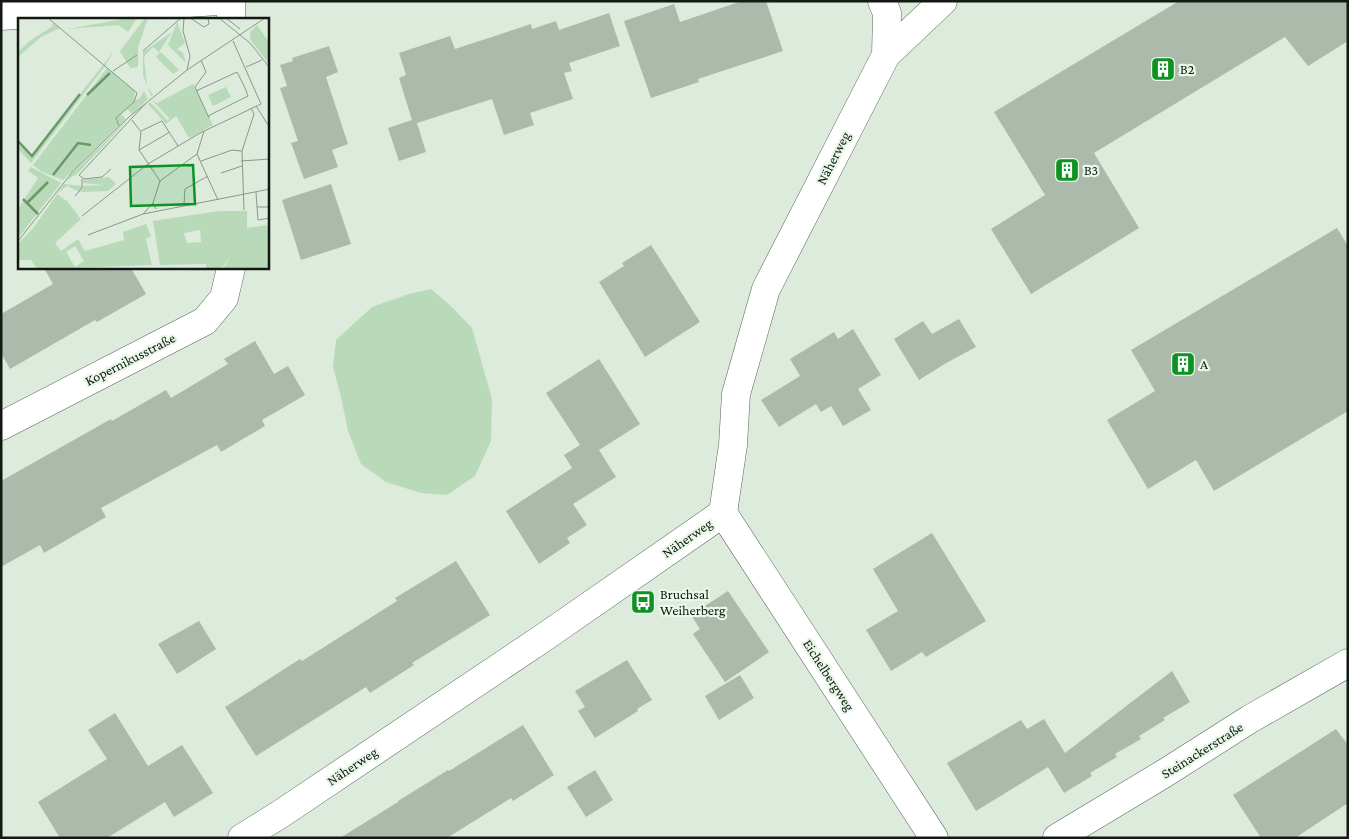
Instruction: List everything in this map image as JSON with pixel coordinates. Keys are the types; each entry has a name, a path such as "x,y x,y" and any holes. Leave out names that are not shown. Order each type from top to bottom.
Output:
{"street":[{"path":"1,16 217,1"},
{"path":"231,1 231,18"},
{"name":"Näherweg","path":"882,1 887,13 886,55"},
{"name":"Näherweg","path":"242,838 546,636 723,513 733,445 736,394 766,289 886,55 943,1"},
{"name":"Kopernikusstraße","path":"1,426 205,321 224,298 231,269"},
{"name":"Eichelbergweg","path":"723,513 934,838"},
{"name":"Steinackerstraße","path":"1057,838 1165,774 1250,719 1348,663"}],"green space":[{"path":"431,289 472,328 492,399 491,441 475,476 447,495 421,493 386,482 361,464 348,431 333,367 336,340 372,307 409,294"}],"building":[{"path":"742,1 766,1 783,51 698,79 699,82 651,98 624,21 674,4 680,22"},
{"path":"1179,1 1348,1 1348,41 1308,66 1285,37 1094,153 1139,228 1031,294 991,229 1045,195 994,112"},
{"path":"609,13 620,46 569,63 572,71 564,73 573,99 530,113 534,125 504,135 492,99 417,123 426,152 399,161 388,128 412,120 399,78 406,75 399,53 450,36 455,49 531,24 532,29 556,21 559,30"},
{"path":"329,46 338,72 326,77 348,144 332,150 338,167 304,179 291,143 298,141 280,88 287,86 280,65 293,61 292,58"},
{"path":"331,184 351,244 301,260 282,200"},
{"name":"A","path":"1337,228 1348,246 1348,411 1214,491 1196,460 1148,489 1107,420 1155,391 1131,350"},
{"path":"651,245 700,322 645,357 599,282 624,266 622,263"},
{"path":"45,269 132,269 146,294 97,322 95,320 10,369 1,353 1,314 53,284"},
{"path":"959,319 976,347 919,380 894,339 923,321 932,334"},
{"path":"853,329 881,375 858,389 871,410 843,426 831,406 821,412 816,404 779,427 761,400 800,376 790,359 834,332 838,339"},
{"path":"255,341 274,374 288,366 305,395 262,420 265,426 221,452 217,445 101,508 106,517 44,553 40,545 1,567 1,481 166,390 171,398 228,364 224,359"},
{"path":"599,359 640,424 599,450 616,477 573,504 587,525 567,538 570,543 539,564 506,511 572,468 564,455 580,445 546,393"},
{"path":"932,533 986,621 926,657 922,652 891,671 866,630 898,611 873,569"},
{"path":"456,561 490,615 412,663 414,665 370,693 366,687 256,756 225,707 300,659 302,661 397,601 395,598"},
{"path":"728,591 769,652 725,682 693,634 700,629 691,615"},
{"path":"199,621 216,649 177,674 158,644"},
{"path":"627,660 652,700 595,738 578,711 585,707 575,691"},
{"path":"1172,671 1190,702 1163,718 1165,720 1139,736 1141,739 1115,754 1117,757 1090,773 1092,776 1064,793 1048,767 976,811 947,763 1021,720 1027,729 1044,719 1065,753"},
{"path":"740,675 754,698 719,720 705,696"},
{"path":"115,713 148,766 182,745 213,793 174,817 165,802 107,838 60,838 38,802 107,759 88,730"},
{"path":"523,725 554,775 513,801 511,798 447,838 340,838 448,770"},
{"path":"1336,729 1348,745 1348,803 1295,838 1261,838 1233,795"},
{"path":"595,770 613,800 586,817 567,787"}],"place":[{"name":"B2","path":"1163,69"},
{"name":"B3","path":"1067,170"},
{"name":"A","path":"1183,364"},
{"name":"Bruchsal Weiherberg","path":"643,602"}]}
